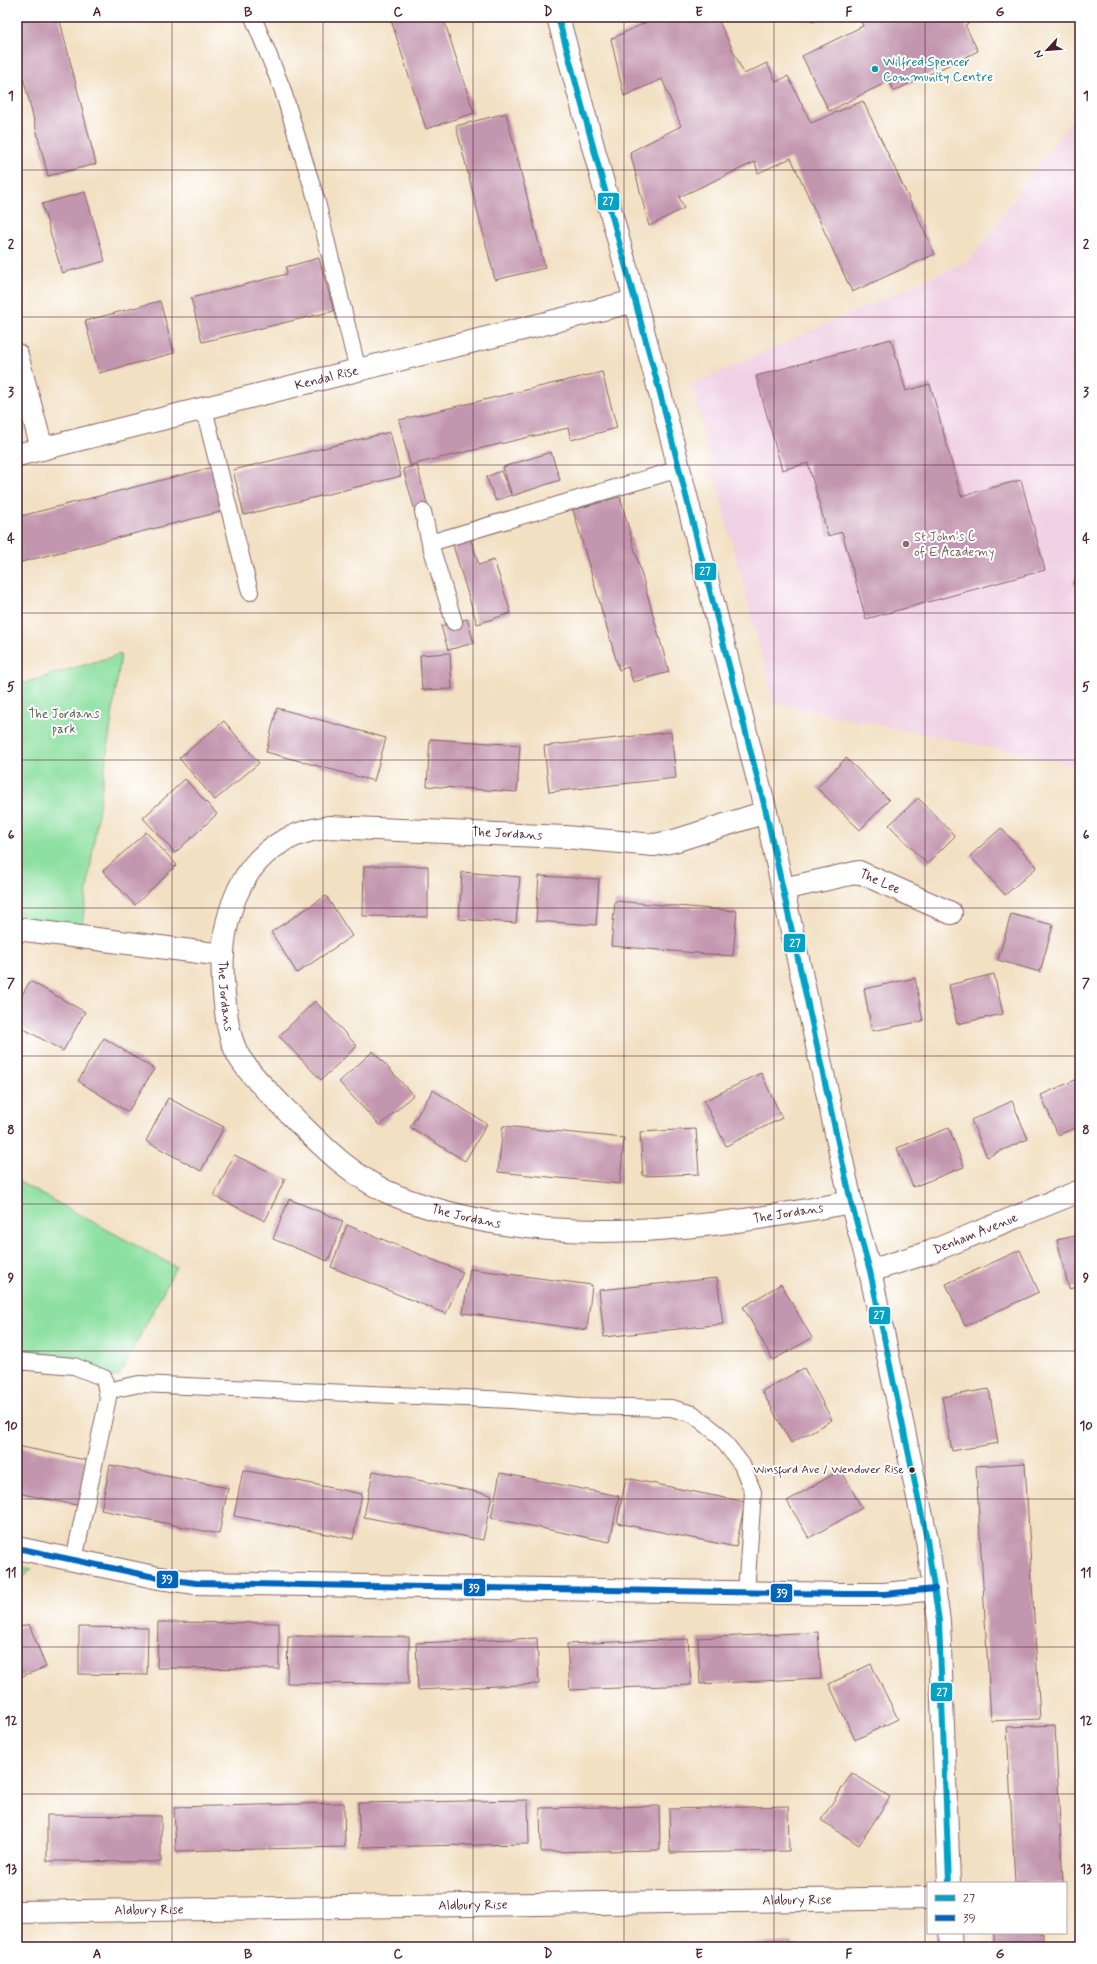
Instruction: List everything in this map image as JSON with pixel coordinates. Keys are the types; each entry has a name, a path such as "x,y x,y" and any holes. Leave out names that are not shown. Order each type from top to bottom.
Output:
{"street":[{"path":"558,17 679,469 766,812 852,1202 870,1271 927,1540 939,1621 949,1882"},
{"name":"Kendal Rise","path":"17,455 635,301"},
{"path":"17,355 42,449"},
{"name":"The Jordans","path":"766,812 674,841 654,845 565,837 329,827 306,832 285,840 264,855 247,875 235,897 226,924 222,955 223,985 231,1037 238,1055 253,1076 323,1147 347,1167 372,1184 397,1196 434,1209 492,1222 544,1229 610,1231 690,1226 768,1218 852,1202"},
{"name":"The Lee","path":"783,889 859,872 951,913"},
{"name":"The Jordans","path":"17,929 222,955"},
{"name":"Denham Avenue","path":"870,1271 930,1252 1080,1191"},
{"path":"17,1548 159,1578 196,1583 746,1593 876,1594 935,1589"},
{"name":"Aldbury Rise","path":"17,1912 927,1898"},
{"path":"950,1934 951,1947"}],"lane":[{"path":"252,17 282,88 317,202 358,371"},
{"path":"204,409 250,592"},
{"path":"430,543 679,469"},
{"path":"423,512 430,543 454,622"},
{"path":"17,1361 74,1366 104,1378 108,1398 74,1560"},
{"path":"107,1391 140,1384 511,1400 580,1406 671,1408 694,1414 718,1434 742,1465 753,1492 746,1593"}],"shaded area":[{"name":"St John's C of E Academy","path":"1080,109 1080,757 1074,765 774,703 691,385 970,260"}],"green space":[{"name":"The Jordans park","path":"121,654 82,925 17,918 17,685"},
{"path":"17,1181 176,1267 119,1376 104,1378 17,1361"},
{"path":"17,1566 32,1569 17,1582"}],"building":[{"path":"17,17 59,17 96,164 48,176 17,53"},
{"path":"390,17 443,17 474,113 426,129"},
{"path":"657,17 717,17 744,74 767,63 776,82 788,76 811,123 863,101 935,254 852,292 791,158 758,173 755,162 679,197 684,208 649,226 630,152 681,126 662,79 624,96 611,39"},
{"path":"810,17 823,17 813,22"},
{"name":"Wilfred Spencer Community Centre","path":"859,17 980,17 965,25 978,51 894,91 889,81 829,111 802,56 863,26"},
{"path":"506,113 545,268 495,280 456,126"},
{"path":"85,192 105,261 62,273 42,204"},
{"path":"319,258 334,311 202,342 191,298 287,274 286,267"},
{"path":"160,301 174,353 99,373 85,321"},
{"path":"891,339 906,391 930,384 961,496 1021,480 1045,570 866,619 842,532 828,536 808,463 782,470 756,376"},
{"path":"602,372 617,428 571,440 568,428 410,465 399,420"},
{"path":"390,432 401,476 244,515 233,470"},
{"path":"551,452 560,480 512,496 503,467"},
{"path":"417,465 429,511 416,514 403,469"},
{"path":"213,467 224,511 17,563 17,517"},
{"path":"501,471 511,495 496,501 486,477"},
{"path":"620,497 669,672 633,682 628,667 619,670 573,510"},
{"path":"470,537 479,565 494,560 511,613 477,624 452,542"},
{"path":"1080,573 1080,588 1073,583"},
{"path":"467,619 474,643 448,650 441,626"},
{"path":"450,653 452,689 422,690 420,655"},
{"path":"277,708 386,738 374,781 266,752"},
{"path":"224,721 259,763 215,800 179,758"},
{"path":"671,732 676,778 549,792 544,746"},
{"path":"430,739 520,745 517,792 427,786"},
{"path":"846,758 889,800 860,830 817,788"},
{"path":"185,779 217,814 175,853 143,818"},
{"path":"918,798 955,836 927,864 889,825"},
{"path":"1001,828 1037,867 1005,895 970,856"},
{"path":"146,832 177,865 135,905 103,871"},
{"path":"364,866 428,866 428,917 363,916"},
{"path":"462,872 520,877 516,923 459,919"},
{"path":"539,876 599,879 596,925 536,921"},
{"path":"326,896 352,936 297,973 271,932"},
{"path":"615,901 737,911 733,956 611,946"},
{"path":"1011,914 1053,925 1040,972 998,960"},
{"path":"994,974 1003,1014 957,1024 949,985"},
{"path":"915,978 923,1021 872,1031 864,989"},
{"path":"30,981 85,1012 63,1051 17,1025 17,1004"},
{"path":"315,1001 357,1046 321,1080 279,1036"},
{"path":"104,1038 154,1069 128,1112 78,1081"},
{"path":"373,1051 413,1095 380,1126 339,1082"},
{"path":"761,1073 782,1118 726,1146 704,1101"},
{"path":"1080,1078 1080,1126 1058,1135 1041,1095"},
{"path":"433,1090 487,1124 465,1161 410,1127"},
{"path":"168,1098 224,1127 201,1171 146,1141"},
{"path":"1012,1101 1028,1139 987,1157 971,1120"},
{"path":"503,1126 624,1138 620,1184 498,1172"},
{"path":"949,1128 964,1167 913,1187 897,1148"},
{"path":"696,1129 699,1174 643,1176 640,1132"},
{"path":"234,1155 285,1179 265,1221 214,1196"},
{"path":"289,1199 343,1221 328,1261 273,1239"},
{"path":"347,1225 463,1272 446,1314 331,1267"},
{"path":"1080,1235 1080,1286 1069,1289 1057,1240"},
{"path":"1020,1250 1039,1292 965,1326 946,1284"},
{"path":"470,1269 592,1285 587,1330 463,1313"},
{"path":"717,1278 723,1324 604,1337 599,1290"},
{"path":"781,1284 812,1338 773,1360 743,1307"},
{"path":"804,1368 832,1420 791,1443 762,1391"},
{"path":"989,1389 998,1443 952,1451 942,1397"},
{"path":"17,1446 90,1461 81,1506 17,1493"},
{"path":"1025,1463 1040,1719 991,1721 976,1466"},
{"path":"110,1465 228,1488 219,1534 101,1510"},
{"path":"243,1470 362,1494 353,1539 234,1516"},
{"path":"841,1470 862,1508 809,1538 787,1501"},
{"path":"373,1471 492,1495 483,1540 364,1517"},
{"path":"500,1473 619,1496 610,1542 491,1518"},
{"path":"626,1478 745,1502 736,1547 617,1523"},
{"path":"158,1622 279,1623 279,1669 157,1668"},
{"path":"29,1624 46,1667 17,1678 17,1628"},
{"path":"79,1627 148,1628 147,1675 79,1674"},
{"path":"818,1632 821,1678 700,1684 698,1638"},
{"path":"288,1636 409,1637 409,1684 287,1683"},
{"path":"537,1638 539,1684 418,1690 416,1643"},
{"path":"688,1639 691,1685 570,1690 567,1644"},
{"path":"871,1664 898,1719 855,1740 829,1684"},
{"path":"1055,1725 1063,1882 1015,1882 1007,1727"},
{"path":"852,1773 890,1797 859,1845 821,1820"},
{"path":"528,1800 529,1844 360,1847 358,1803"},
{"path":"344,1803 345,1847 176,1851 174,1807"},
{"path":"659,1806 660,1850 541,1852 540,1808"},
{"path":"788,1806 789,1851 670,1853 669,1809"},
{"path":"47,1815 161,1816 161,1862 47,1861"},
{"path":"994,1934 1043,1934 1043,1947 994,1947"},
{"path":"793,1942 793,1947 724,1947 724,1945"}],"transit line":[{"name":"27","path":"558,17 660,393 766,812 851,1202 870,1271 927,1540 939,1621 949,1882"},
{"name":"39","path":"17,1548 159,1578 196,1583 845,1594 884,1594 935,1589"}],"place":[{"name":"Wilfred Spencer Community Centre","path":"875,69"},
{"name":"St John's C of E Academy","path":"906,544"},
{"name":"Winsford Ave / Wendover Rise","path":"912,1470"}]}
